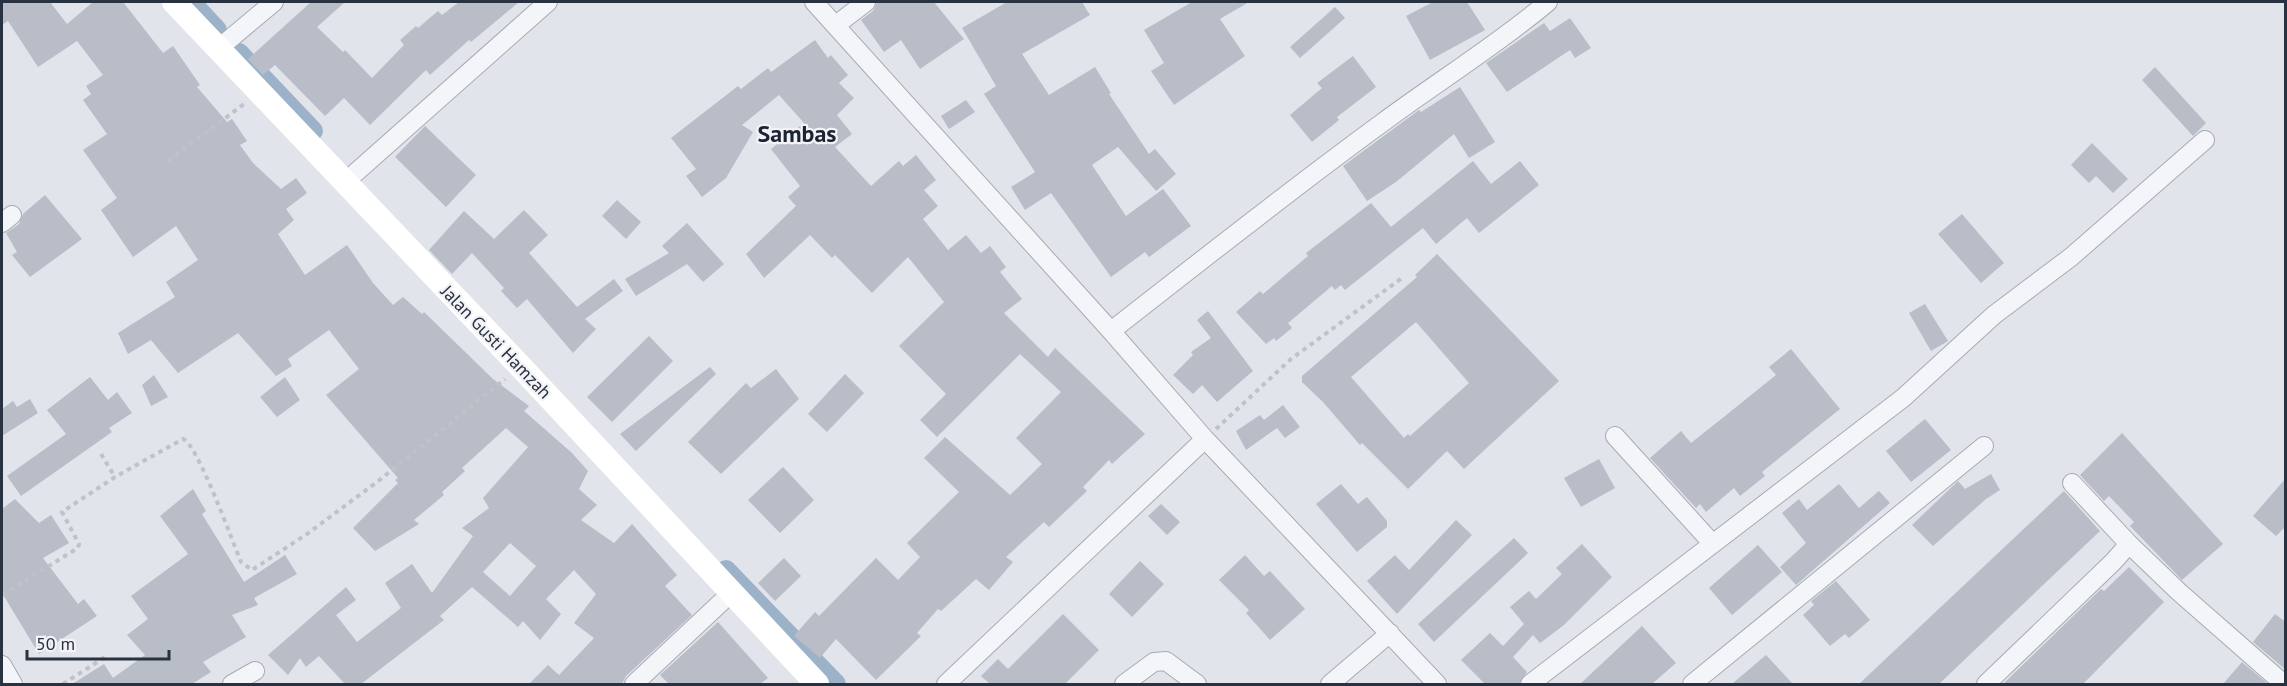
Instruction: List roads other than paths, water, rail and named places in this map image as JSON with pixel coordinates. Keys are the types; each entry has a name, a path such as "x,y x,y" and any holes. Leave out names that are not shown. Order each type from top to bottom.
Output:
{"street":[{"name":"Jalan Gusti Hamzah","path":"174,2 258,93 520,366 730,594 817,684"},
{"path":"218,49 274,2"},
{"path":"344,183 548,2"},
{"path":"814,2 1111,331 1205,439 1437,684"},
{"path":"836,25 866,2"},
{"path":"1111,331 1294,188 1491,46 1548,2"},
{"path":"1530,684 1903,398 1994,315 2071,257 2205,140"},
{"path":"1615,436 1712,543"},
{"path":"946,684 1205,439"},
{"path":"1692,684 1984,446"},
{"path":"2072,483 2129,544 2179,592 2284,684"},
{"path":"1986,684 2114,562 2129,544"},
{"path":"634,684 730,594"},
{"path":"1330,684 1390,633"},
{"path":"1124,684 1154,662 1166,661 1197,684"},
{"path":"2,665 14,684"},
{"path":"232,684 255,671"}],"waterway":[{"path":"191,2 217,30"},
{"path":"239,53 313,131"},
{"path":"726,570 836,684"}],"district":[{"name":"Sambas","path":"797,134"}]}
